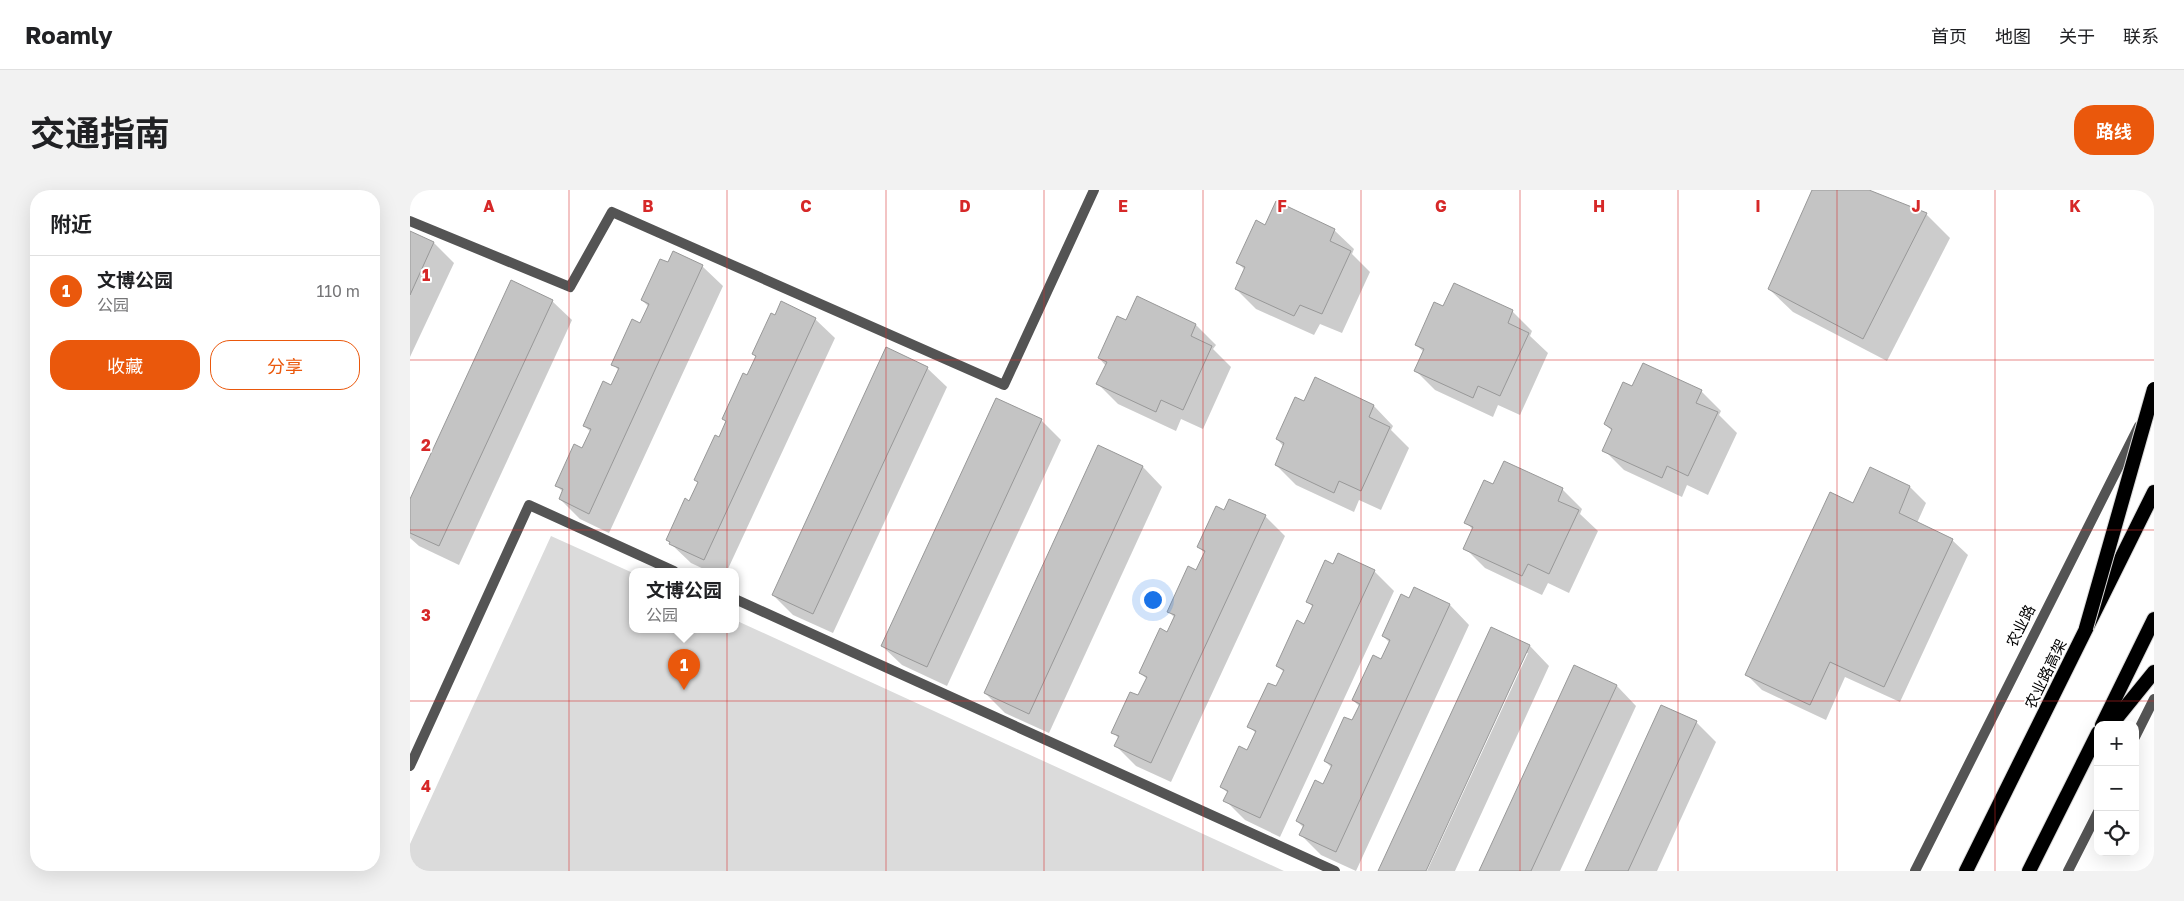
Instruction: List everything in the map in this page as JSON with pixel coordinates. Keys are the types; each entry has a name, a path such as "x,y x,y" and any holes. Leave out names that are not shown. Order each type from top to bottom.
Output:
{"highway":[{"path":"2086,628 2154,390"},
{"name":"农业路高架","path":"1966,871 2154,492"},
{"path":"2104,721 2154,619"},
{"path":"2114,721 2154,672"},
{"path":"2029,871 2094,741"},
{"path":"2088,752 2094,745"}],"street":[{"path":"410,221 570,287 612,212 1004,384 1094,190"},
{"name":"农业路","path":"1915,871 2154,396"},
{"path":"410,766 529,506 667,568"},
{"path":"739,601 1335,871"},
{"path":"2139,730 2154,699"},
{"path":"2068,871 2094,820"}],"shaded area":[{"path":"551,536 629,571 629,633 739,633 739,622 1284,871 410,871 410,844"}],"building":[{"path":"1812,190 1869,190 1927,213 1863,339 1768,289"},
{"path":"1276,201 1335,229 1330,241 1351,251 1322,314 1300,305 1294,316 1235,289 1245,267 1236,263 1256,220 1265,225"},
{"path":"410,231 434,242 410,295"},
{"path":"673,251 703,265 589,514 559,499 563,489 555,486 574,444 582,448 591,429 583,426 603,381 611,385 619,368 611,365 632,319 640,323 649,304 641,300 660,259 668,262"},
{"path":"511,280 553,300 439,546 410,533 410,499"},
{"path":"1454,283 1513,310 1508,323 1529,333 1500,396 1478,386 1473,398 1414,371 1424,349 1415,345 1434,302 1443,306"},
{"path":"1137,296 1196,324 1191,336 1212,346 1183,410 1161,400 1156,412 1096,384 1107,362 1098,358 1117,316 1126,320"},
{"path":"781,301 816,318 704,560 669,544 670,542 666,540 685,498 689,501 698,482 694,480 715,435 719,437 726,421 722,419 743,373 747,375 756,356 752,354 771,313 775,315"},
{"path":"886,347 928,367 813,614 772,595"},
{"path":"1643,363 1702,390 1696,403 1718,412 1688,476 1667,466 1662,478 1602,451 1612,429 1604,424 1623,382 1632,386"},
{"path":"1315,377 1374,405 1369,417 1390,427 1361,491 1339,481 1334,493 1275,465 1284,443 1276,439 1295,397 1304,401"},
{"path":"996,398 1042,419 927,667 881,646"},
{"path":"1098,445 1143,466 1029,714 984,693"},
{"path":"1504,461 1563,488 1558,501 1579,510 1549,574 1528,564 1522,576 1463,549 1473,527 1464,523 1484,480 1493,484"},
{"path":"1870,467 1910,486 1899,513 1953,539 1884,687 1830,662 1810,705 1745,675 1830,492 1853,503"},
{"path":"1229,499 1266,515 1151,763 1114,746 1119,736 1111,733 1130,692 1138,695 1147,677 1139,673 1160,628 1167,632 1175,615 1167,612 1188,566 1196,570 1205,551 1197,547 1216,506 1224,510"},
{"path":"1338,553 1375,570 1260,818 1223,801 1228,791 1220,787 1239,746 1247,750 1256,731 1247,727 1268,683 1276,686 1284,670 1276,666 1297,620 1304,624 1313,605 1306,602 1325,560 1333,564"},
{"path":"1414,587 1450,604 1336,852 1299,835 1304,825 1296,821 1315,780 1323,784 1332,765 1324,761 1344,717 1352,720 1360,704 1352,700 1373,655 1381,659 1390,640 1382,636 1401,594 1409,598"},
{"path":"1491,627 1530,645 1426,871 1378,871"},
{"path":"1574,665 1617,685 1531,871 1479,871"},
{"path":"1661,705 1697,721 1628,871 1585,871"}],"place":[{"name":"文博公园","path":"684,690"}]}
